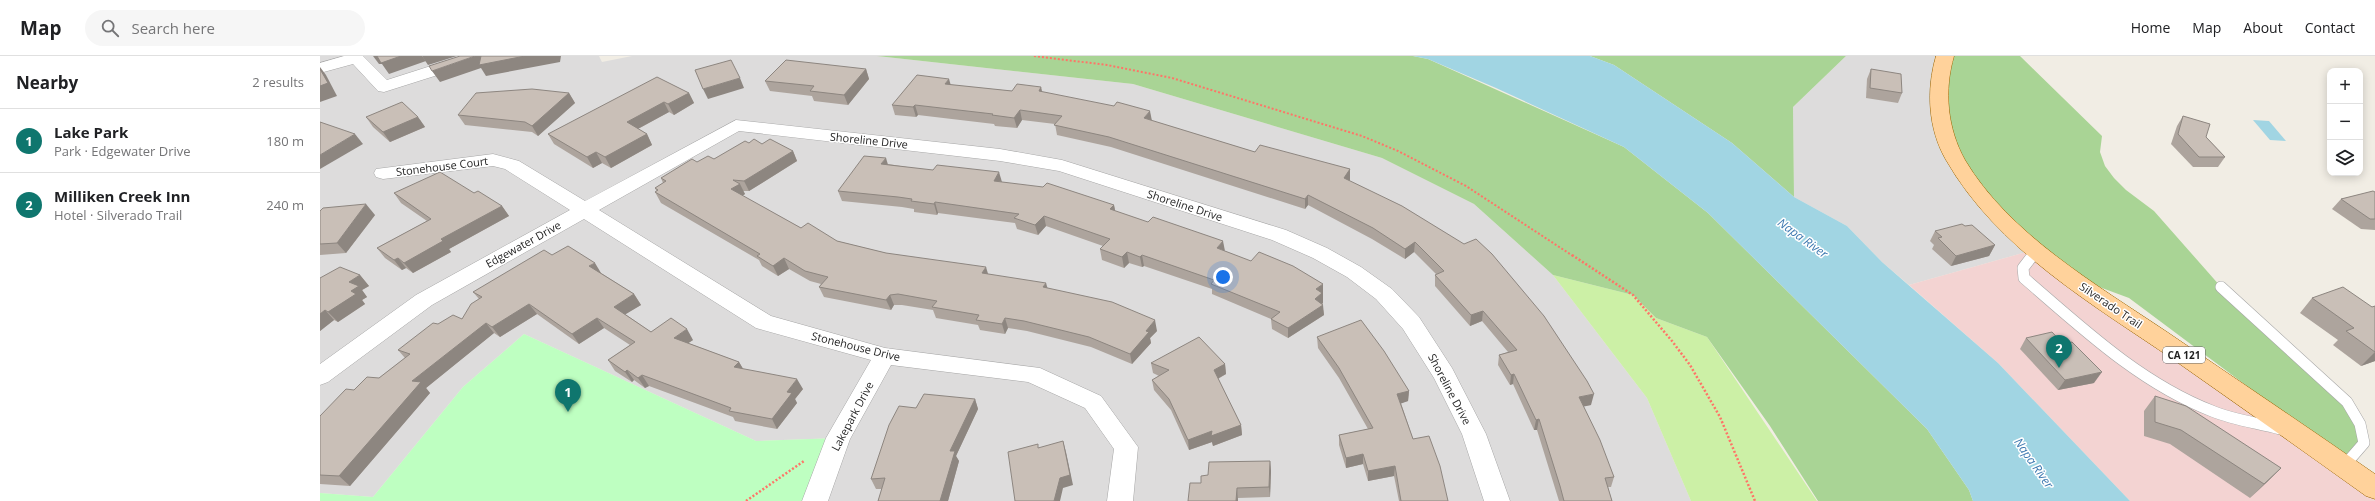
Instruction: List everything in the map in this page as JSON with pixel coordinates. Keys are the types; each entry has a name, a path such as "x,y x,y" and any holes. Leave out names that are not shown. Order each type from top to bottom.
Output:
{"main road":[{"name":"Silverado Trail","path":"1945,56 1939,82 1939,108 1943,134 1956,160 1979,192 2005,221 2067,275 2300,434 2375,488"}],"street":[{"path":"320,68 355,57 384,87 479,56"},
{"name":"Edgewater Drive","path":"320,376 424,300 736,125"},
{"name":"Shoreline Drive","path":"736,125 1000,155 1062,166 1279,235 1320,253 1354,272 1384,294 1411,323 1444,374 1474,434 1498,501"},
{"name":"Stonehouse Court","path":"383,174 493,160 512,164 584,211"},
{"name":"Stonehouse Drive","path":"584,211 764,322 885,356 1032,374 1093,402 1126,447 1120,501"},
{"name":"Lakepark Drive","path":"815,501 838,438 885,356"}],"lane":[{"path":"2037,249 2023,268 2024,278 2123,362 2169,390 2213,411 2300,434"},
{"path":"2221,287 2343,396 2356,414 2363,428 2364,443 2344,466"}],"path":[{"path":"1034,56 1107,65 1172,78 1280,110 1370,139 1398,151 1466,186 1633,295 1656,318 1696,372 1740,458 1755,501"},
{"path":"746,501 806,460"}],"shaded area":[{"path":"320,56 599,56 602,62 632,56 877,56 1133,84 1382,158 1474,204 1553,275 1647,398 1691,501 815,501 838,438 756,441 524,334 463,387 373,497 320,493"},
{"path":"1846,56 1938,56 2037,249 1909,285 1882,262 1847,226 1794,197 1793,107"},
{"path":"2037,249 2375,488 2375,501 2130,501 1998,363 1909,285"}],"green space":[{"path":"877,56 1413,56 1428,59 1624,147 1708,213 1927,429 1969,490 1973,501 1818,501 1770,426 1707,337 1656,318 1633,295 1553,275 1474,204 1382,158 1133,84"},
{"path":"1590,56 1846,56 1793,107 1794,197 1732,143 1614,65"},
{"path":"1939,56 2020,56 2102,136 2100,152 2105,166 2114,178 2126,190 2154,211 2221,287 2315,370 2363,428 2354,466 2129,298 2067,275 2037,249 1956,160"},
{"path":"1553,275 1633,295 1656,318 1707,337 1817,501 1691,501 1647,398"},
{"path":"524,334 756,441 838,438 816,501 320,501 320,493 373,497 463,387"}],"water":[{"name":"Napa River","path":"1413,56 1590,56 1614,65 1732,143 1794,197 1847,226 1882,262 1998,363 2130,501 1973,501 1969,490 1927,429 1708,213 1624,147 1496,88 1428,59"},
{"path":"2253,120 2269,121 2286,141 2270,140"}],"building":[{"path":"377,56 401,56 381,63"},
{"path":"460,56 475,56 432,71 429,66"},
{"path":"481,56 525,56 479,65"},
{"path":"731,60 740,78 703,89 695,70"},
{"path":"786,60 866,69 844,95 810,91 814,86 765,81"},
{"path":"320,69 328,83 320,86"},
{"path":"1871,69 1901,74 1902,93 1870,88"},
{"path":"917,75 949,79 945,84 1012,91 1017,84 1041,87 1039,91 1114,106 1117,102 1150,111 1144,118 1255,152 1260,145 1350,169 1344,178 1402,206 1464,244 1476,239 1492,254 1544,316 1594,394 1579,397 1600,440 1614,477 1605,478 1612,501 1564,501 1539,419 1536,420 1514,374 1511,375 1499,355 1517,350 1483,311 1471,315 1435,275 1444,271 1415,242 1405,249 1373,228 1308,195 1305,199 1109,137 1054,125 1062,116 1020,110 1014,118 992,115 993,114 915,105 913,107 892,105"},
{"path":"657,77 689,93 668,104 664,102 627,122 647,134 605,157 596,152 587,157 548,134"},
{"path":"532,89 569,93 532,126 525,122 458,115 476,93"},
{"path":"402,102 418,117 383,132 366,117"},
{"path":"2183,116 2210,124 2206,137 2225,157 2199,157 2178,134"},
{"path":"320,122 355,134 320,155"},
{"path":"754,139 762,144 770,139 793,151 744,181 733,180 740,184 731,189 801,228 808,223 837,241 886,253 986,267 982,273 1046,283 1043,287 1112,302 1155,320 1146,331 1149,332 1130,354 1089,337 1024,321 1005,318 1002,324 976,320 979,315 932,307 937,301 898,294 890,295 886,300 819,287 828,277 805,271 784,258 773,266 757,256 760,254 655,192 658,190 655,188 666,181 661,178 692,159 697,162 708,156 714,159 745,141 749,143"},
{"path":"864,156 886,158 881,164 933,170 937,165 999,172 994,181 1043,187 1047,183 1114,205 1110,209 1148,222 1153,217 1223,241 1217,248 1251,261 1259,252 1293,266 1323,284 1316,289 1322,293 1315,299 1323,305 1288,328 1271,319 1280,312 1211,284 1214,280 1142,255 1140,257 1127,252 1122,257 1100,249 1110,239 1044,216 1035,225 1014,218 1019,214 935,202 934,204 911,201 912,199 898,197 838,191"},
{"path":"440,172 474,193 478,191 502,206 441,239 443,241 404,263 398,258 394,260 377,248 431,219 394,193"},
{"path":"2373,191 2375,192 2375,219 2370,219 2341,199"},
{"path":"366,204 337,243 320,244 320,211 323,208"},
{"path":"1962,224 1965,226 1972,225 1995,245 1956,256 1938,238 1942,237 1935,231"},
{"path":"568,246 595,263 589,266 634,294 614,307 651,332 671,318 687,329 674,338 739,362 734,367 797,379 787,392 792,393 772,419 729,411 731,408 642,375 638,378 627,370 625,372 608,360 635,342 597,318 572,334 529,304 492,327 486,323 412,381 421,382 339,476 320,475 320,416 346,389 354,390 367,377 379,378 410,354 398,350 433,323 438,324 453,315 462,319 471,304 482,297 473,292 544,250 552,255"},
{"path":"340,267 360,275 349,282 359,286 351,291 356,294 328,312 325,310 320,314 320,278"},
{"path":"2343,287 2372,307 2375,306 2375,352 2346,331 2354,328 2312,298"},
{"path":"1361,320 1384,351 1409,391 1397,394 1413,439 1429,436 1440,466 1448,501 1401,501 1395,466 1368,471 1363,454 1346,458 1339,435 1373,428 1339,368 1317,337"},
{"path":"2052,332 2063,344 2072,342 2102,372 2065,380 2026,338"},
{"path":"1199,337 1225,364 1214,370 1241,425 1211,436 1212,431 1188,440 1169,399 1152,380 1169,370 1151,363"},
{"path":"924,394 975,399 950,451 955,451 940,501 878,501 885,478 871,479 889,425 899,406 916,408"},
{"path":"2155,396 2186,406 2281,468 2264,484 2181,430 2155,422"},
{"path":"1063,441 1070,475 1060,478 1054,501 1015,501 1008,452 1038,444 1038,448"},
{"path":"1270,461 1269,487 1237,488 1236,501 1188,501 1190,483 1201,483 1201,476 1208,475 1209,462"}],"place":[{"name":"Milliken Creek Inn","path":"2059,368"},
{"name":"Lake Park","path":"568,412"}]}
